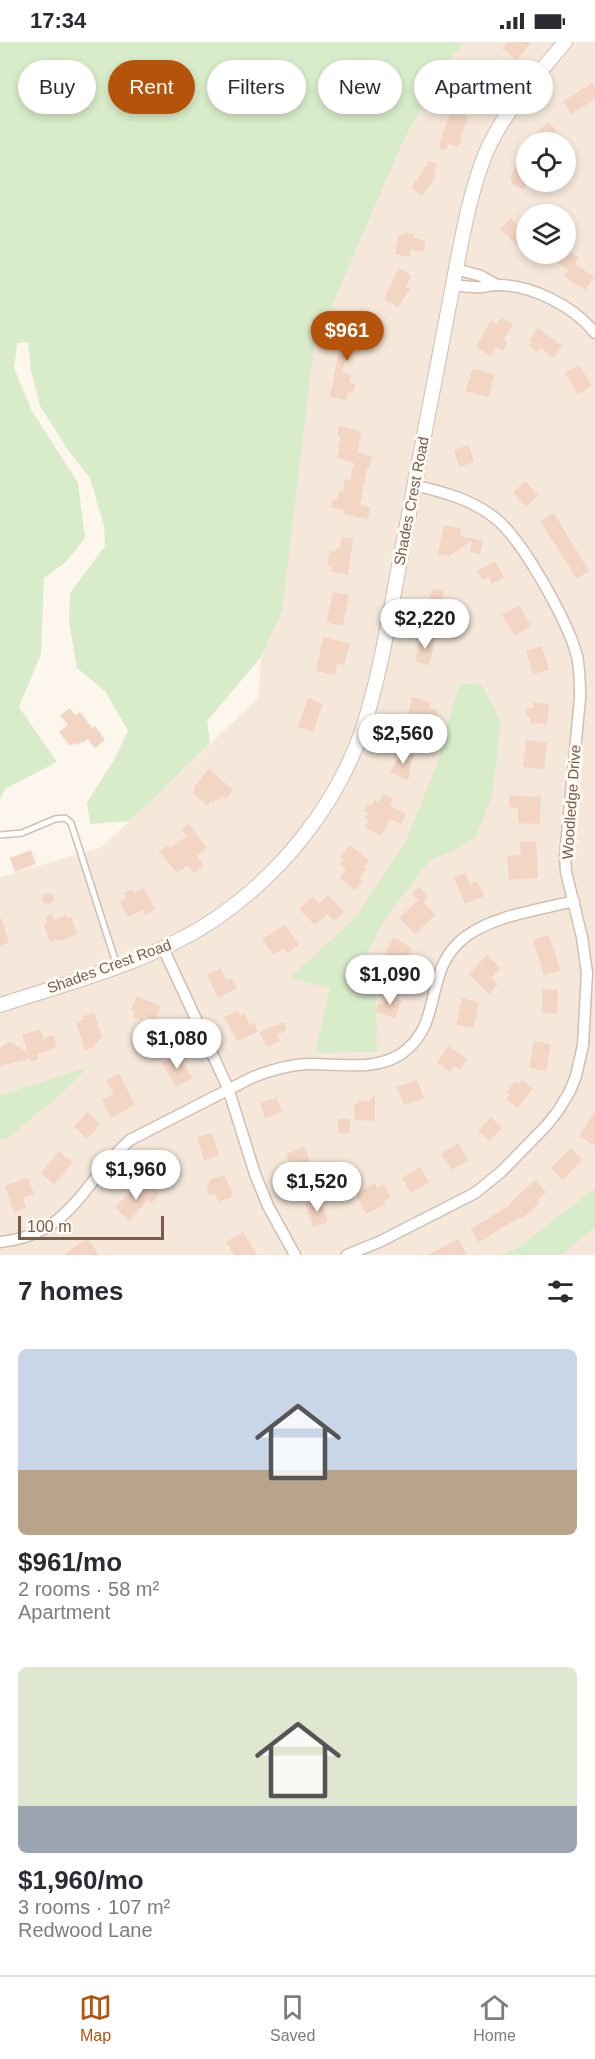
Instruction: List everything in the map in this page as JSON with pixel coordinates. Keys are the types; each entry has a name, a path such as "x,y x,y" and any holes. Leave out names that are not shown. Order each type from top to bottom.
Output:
{"street":[{"name":"Shades Crest Road","path":"0,1005 164,948 216,918 258,886 303,838 333,792 354,750 369,707 467,212 486,153 511,109 565,42"},
{"path":"456,269 481,276 496,285"},
{"path":"453,285 480,287 496,285 525,290 550,298 577,315 595,333"},
{"name":"Woodledge Drive","path":"347,1255 407,1229 475,1193 501,1172 558,1111 570,1091 580,1061 587,999 587,973 582,937 566,872 565,856 580,676 578,659 568,630 519,545 501,524 471,502 414,484"},
{"path":"0,1242 26,1237 51,1225 73,1207 118,1150 130,1140 253,1077 284,1067 308,1064 367,1064 390,1060 414,1043 423,1032 439,970 464,938 497,921 574,901"},
{"path":"164,948 228,1089 255,1174 268,1206 295,1255"}],"lane":[{"path":"0,835 22,833 55,819 65,818 71,823 117,966"}],"shaded area":[{"path":"440,42 595,42 595,1255 0,1255 0,877 102,847 258,698 284,362 414,95 414,114 553,114 553,60 431,60"}],"green space":[{"path":"0,42 465,42 449,60 414,60 414,114 418,114 403,141 314,347 282,611 261,657 207,721 210,743 130,821 90,824 87,803 115,758 128,731 105,691 77,668 69,622 70,593 105,546 104,526 90,478 68,450 40,406 31,371 28,342 17,343 14,368 32,411 78,483 85,538 66,562 44,578 41,654 19,707 57,762 5,789 0,800"},
{"path":"480,683 501,720 492,795 476,837 457,849 429,861 387,916 365,957 376,989 377,1052 315,1053 330,988 290,978 356,917 405,843 437,764 459,685"},
{"path":"88,1067 62,1093 8,1138 0,1140 0,1095"},
{"path":"595,1188 595,1227 561,1255 502,1255 519,1247"}],"building":[{"path":"507,42 531,42 517,60 502,48"},
{"path":"592,83 595,88 595,99 571,114 563,101"},
{"path":"450,114 468,117 458,147 449,144 442,151 439,145"},
{"path":"548,122 557,131 556,132 538,132"},
{"path":"428,161 437,164 434,174 436,176 422,196 411,188"},
{"path":"516,164 516,186 511,184 513,179 510,179"},
{"path":"511,218 516,223 516,244 500,229"},
{"path":"404,232 415,234 414,238 426,241 423,252 411,249 409,257 395,254 399,234 404,235"},
{"path":"560,264 575,264 594,277 585,290 564,276 568,270"},
{"path":"398,268 411,276 406,287 410,289 398,307 384,300"},
{"path":"501,317 513,324 504,340 507,342 503,351 496,347 491,356 476,347 491,320 497,324"},
{"path":"354,324 363,326 362,331 367,332 360,356 349,353 349,356 346,356 342,373 351,374 349,382 355,384 353,393 348,392 346,400 330,397 340,345 342,345 345,333 349,334"},
{"path":"538,328 562,346 553,358 541,348 537,352 529,346 532,342 529,340"},
{"path":"579,365 592,386 578,394 565,373"},
{"path":"473,369 494,374 489,397 465,391"},
{"path":"339,426 361,431 358,453 372,456 369,468 367,468 360,505 370,507 368,519 343,514 344,510 331,507 333,500 337,500 339,490 343,491 345,479 350,480 354,463 337,458 341,437 337,436"},
{"path":"469,445 474,462 459,467 454,450"},
{"path":"525,481 538,495 526,507 513,493"},
{"path":"554,513 589,571 577,579 540,521"},
{"path":"444,525 461,528 460,536 483,541 480,554 470,552 472,541 449,556 438,554"},
{"path":"342,537 353,539 348,575 331,572 332,566 327,565 330,551 335,552 336,548 340,548"},
{"path":"495,561 504,577 492,584 488,577 482,580 477,571"},
{"path":"432,589 444,591 438,621 425,618"},
{"path":"333,592 349,595 343,626 326,622"},
{"path":"519,605 531,626 515,636 502,615"},
{"path":"421,634 435,637 430,665 415,662"},
{"path":"323,637 350,643 344,665 337,664 335,675 316,671"},
{"path":"542,646 549,670 533,674 526,651"},
{"path":"412,697 431,702 429,708 438,710 436,721 408,716"},
{"path":"308,698 323,704 313,732 298,727"},
{"path":"533,702 549,704 547,724 531,723 531,717 526,717 527,707 533,708"},
{"path":"70,708 75,715 80,712 92,728 95,726 105,740 95,748 88,739 70,746 59,732 68,725 60,715"},
{"path":"526,740 547,743 544,769 523,767"},
{"path":"403,749 415,755 410,765 408,772 411,773 407,781 390,772"},
{"path":"209,769 233,790 226,799 222,796 218,801 213,803 211,801 207,805 192,793 195,790 193,788"},
{"path":"383,794 393,799 390,806 406,814 401,824 390,819 381,836 365,827 369,820 365,818 368,813 364,811 367,804 371,806 375,800 379,802"},
{"path":"509,795 541,797 540,824 518,823 518,808 509,807"},
{"path":"189,824 207,848 197,856 204,866 194,873 188,865 177,873 159,851 168,845 170,848 187,836 182,830"},
{"path":"536,841 538,878 509,880 507,856 521,855 520,842"},
{"path":"350,845 369,860 363,867 366,870 359,879 363,881 355,890 340,878 346,869 340,864 344,859 340,857"},
{"path":"31,850 36,864 15,872 10,858"},
{"path":"465,873 470,884 477,881 484,896 465,904 454,878"},
{"path":"419,887 428,896 423,902 435,915 415,934 399,918 418,900 412,893"},
{"path":"144,888 155,910 145,915 143,910 128,917 120,902 126,898 124,893 133,889 134,893"},
{"path":"48,893 52,894 52,902 48,903 44,902 43,898 44,894"},
{"path":"328,895 344,912 334,921 327,914 315,925 299,909 312,897 319,903"},
{"path":"52,914 54,920 66,915 67,918 71,916 77,934 50,942 44,925 47,924 45,917"},
{"path":"0,919 2,919 9,943 0,946"},
{"path":"285,925 299,945 287,953 284,948 274,955 262,939"},
{"path":"549,935 560,970 544,975 533,940"},
{"path":"394,937 412,948 400,969 382,959"},
{"path":"487,955 501,968 491,978 498,984 489,994 469,974"},
{"path":"220,968 227,981 231,978 237,988 218,998 207,975"},
{"path":"543,989 558,990 557,1014 542,1013"},
{"path":"387,994 402,1000 395,1018 375,1011 379,1003 383,1004"},
{"path":"137,996 161,1006 155,1021 144,1016 142,1021 133,1017 135,1012 131,1010"},
{"path":"462,998 479,1002 474,1028 456,1025"},
{"path":"238,1011 240,1015 245,1014 250,1025 254,1023 258,1032 237,1041 224,1017"},
{"path":"94,1013 102,1038 94,1044 95,1047 85,1050 76,1022 84,1019 83,1016"},
{"path":"284,1022 287,1030 277,1035 280,1041 267,1047 259,1032"},
{"path":"40,1029 43,1038 53,1035 57,1047 37,1054 38,1059 31,1062 30,1059 0,1066 2,1046 10,1042 28,1053 22,1035"},
{"path":"534,1041 551,1044 546,1071 529,1068"},
{"path":"448,1046 467,1059 460,1070 454,1066 450,1072 437,1062"},
{"path":"178,1054 192,1078 176,1087 162,1063"},
{"path":"119,1073 135,1105 111,1118 102,1100 114,1094 106,1080"},
{"path":"417,1080 424,1098 404,1105 397,1087"},
{"path":"522,1080 533,1088 518,1108 506,1099 510,1094 507,1092 515,1081 519,1084"},
{"path":"375,1094 375,1121 355,1120 354,1104 358,1104 358,1101 369,1101"},
{"path":"277,1098 282,1112 265,1118 260,1103"},
{"path":"595,1111 595,1146 579,1136"},
{"path":"87,1112 100,1124 87,1139 74,1127"},
{"path":"491,1117 502,1128 490,1141 478,1131"},
{"path":"338,1119 350,1119 350,1133 338,1133"},
{"path":"212,1133 219,1156 204,1160 197,1137"},
{"path":"458,1143 468,1160 452,1170 441,1154"},
{"path":"305,1147 313,1172 302,1176 299,1170 292,1172 286,1154"},
{"path":"571,1148 582,1160 563,1180 551,1168"},
{"path":"59,1151 73,1163 54,1185 41,1173"},
{"path":"420,1167 429,1182 411,1193 402,1178"},
{"path":"224,1175 232,1197 218,1202 215,1193 209,1196 207,1187 210,1180"},
{"path":"28,1178 34,1194 23,1198 26,1208 14,1212 5,1186"},
{"path":"535,1180 546,1192 537,1201 539,1203 522,1219 520,1217 479,1242 471,1229 510,1205"},
{"path":"375,1183 377,1188 384,1184 390,1197 384,1201 385,1205 366,1214 357,1196 358,1192"},
{"path":"147,1184 159,1194 151,1204 148,1200 129,1221 115,1208 134,1187 139,1192"},
{"path":"320,1198 328,1222 313,1227 305,1204"},
{"path":"243,1232 257,1255 234,1255 226,1242"},
{"path":"87,1238 99,1255 63,1255"},
{"path":"458,1239 467,1255 428,1255"}]}
